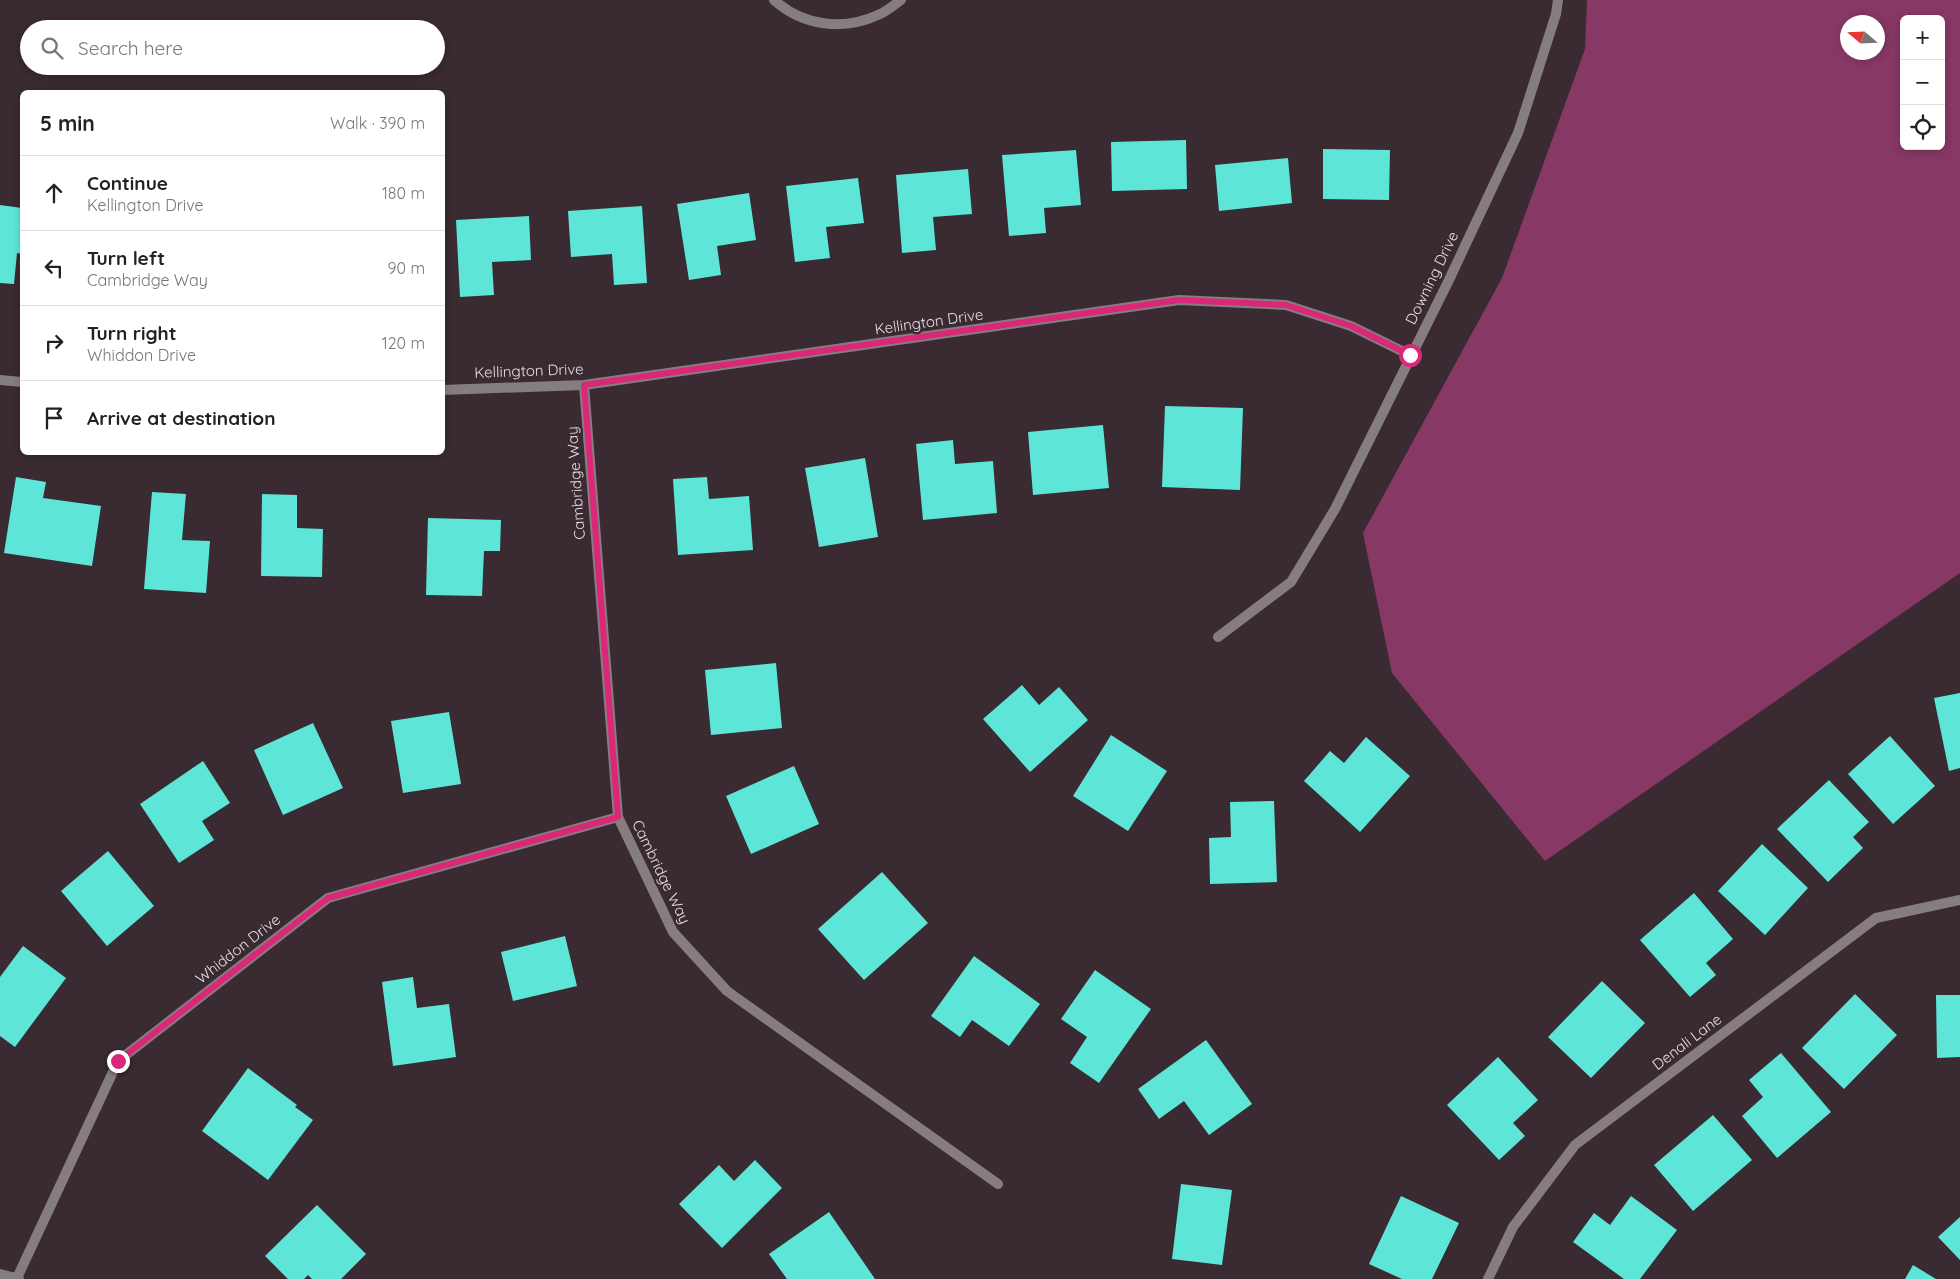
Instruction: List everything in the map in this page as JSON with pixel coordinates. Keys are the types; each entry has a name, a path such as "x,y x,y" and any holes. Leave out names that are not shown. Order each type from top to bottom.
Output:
{"street":[{"path":"774,0 786,11 816,23 848,24 879,15 901,0"},
{"name":"Downing Drive","path":"1218,637 1291,582 1335,509 1448,282 1518,133 1556,14 1558,0"},
{"name":"Kellington Drive","path":"445,390 584,385 1179,300 1286,305 1351,326 1410,355"},
{"path":"0,380 20,382"},
{"name":"Cambridge Way","path":"584,385 618,817 672,932 727,992 998,1184"},
{"name":"Whiddon Drive","path":"18,1278 118,1061 328,898 618,817"},
{"name":"Denali Lane","path":"1488,1279 1514,1227 1575,1145 1876,918 1960,900"},
{"path":"0,1274 18,1278"}],"shaded area":[{"path":"1587,0 1960,0 1960,573 1545,861 1392,673 1363,533 1502,278 1585,49"}],"building":[{"path":"1186,140 1187,189 1112,191 1111,142"},
{"path":"1323,149 1390,150 1389,200 1323,199"},
{"path":"1076,150 1081,205 1044,208 1046,233 1009,236 1002,155"},
{"path":"1288,158 1292,203 1219,211 1215,165"},
{"path":"968,169 972,214 933,217 936,250 902,253 896,175"},
{"path":"858,178 864,223 826,227 830,258 795,262 786,186"},
{"path":"749,193 756,240 717,246 721,275 689,280 677,204"},
{"path":"0,205 20,208 20,254 17,253 14,284 0,283"},
{"path":"642,206 647,283 614,285 612,254 571,257 568,211"},
{"path":"529,216 531,260 492,262 494,295 460,297 456,220"},
{"path":"1165,406 1243,408 1240,490 1162,487"},
{"path":"1103,425 1109,488 1033,495 1028,432"},
{"path":"953,440 955,464 993,461 997,513 923,520 916,444"},
{"path":"865,458 878,537 819,547 805,468"},
{"path":"16,477 46,482 43,498 101,506 92,566 4,553"},
{"path":"707,477 709,499 749,496 753,550 678,555 673,479"},
{"path":"152,492 186,494 182,540 210,541 206,593 144,589"},
{"path":"262,494 297,495 297,528 323,529 322,577 261,576"},
{"path":"428,518 501,520 500,551 484,551 482,596 426,595"},
{"path":"776,663 782,728 711,735 705,670"},
{"path":"1022,685 1039,705 1059,687 1088,720 1030,772 983,719"},
{"path":"1960,693 1960,768 1949,771 1934,698"},
{"path":"449,712 461,784 403,793 391,721"},
{"path":"313,723 343,788 283,815 254,750"},
{"path":"1111,735 1167,771 1128,831 1073,796"},
{"path":"1890,736 1935,786 1893,824 1848,774"},
{"path":"1366,737 1410,776 1360,832 1304,781 1330,751 1344,763"},
{"path":"203,761 230,803 202,821 214,840 179,863 140,804"},
{"path":"794,766 819,824 751,854 726,796"},
{"path":"1829,780 1869,822 1853,837 1863,848 1828,882 1777,829"},
{"path":"1274,801 1277,882 1210,884 1209,838 1231,837 1230,802"},
{"path":"1762,844 1808,888 1765,935 1718,891"},
{"path":"108,851 154,906 107,946 61,891"},
{"path":"882,872 928,923 864,980 818,929"},
{"path":"1694,893 1733,939 1706,963 1716,975 1690,997 1640,940"},
{"path":"565,936 577,986 513,1001 501,952"},
{"path":"23,946 66,978 15,1047 0,1036 0,977"},
{"path":"974,956 1040,1004 1009,1046 972,1020 960,1037 931,1016"},
{"path":"1095,970 1151,1009 1099,1083 1070,1063 1087,1037 1061,1019"},
{"path":"413,977 417,1008 449,1004 456,1057 393,1066 382,982"},
{"path":"1602,981 1645,1023 1591,1078 1548,1037"},
{"path":"1855,994 1897,1035 1844,1089 1802,1048"},
{"path":"1936,995 1960,995 1960,1057 1937,1058"},
{"path":"1206,1040 1252,1104 1209,1135 1184,1101 1159,1119 1138,1089"},
{"path":"1781,1053 1831,1112 1777,1158 1742,1116 1763,1097 1749,1080"},
{"path":"1498,1057 1538,1100 1513,1123 1525,1136 1499,1160 1447,1105"},
{"path":"248,1068 297,1105 295,1107 313,1120 268,1180 202,1131"},
{"path":"1713,1115 1752,1160 1693,1211 1654,1165"},
{"path":"755,1160 782,1188 722,1248 679,1204 719,1165 734,1181"},
{"path":"1181,1184 1232,1190 1222,1265 1172,1259"},
{"path":"1401,1196 1459,1223 1432,1279 1402,1279 1369,1264"},
{"path":"1631,1196 1677,1230 1640,1279 1624,1279 1573,1242 1594,1213 1610,1225"},
{"path":"317,1205 366,1254 341,1279 312,1279 308,1275 304,1279 288,1279 265,1256"},
{"path":"829,1212 875,1279 787,1279 769,1254"},
{"path":"1960,1217 1960,1260 1938,1237"},
{"path":"1913,1265 1936,1279 1905,1279"}],"route":[{"path":"118,1061 328,898 618,817 584,385 1179,300 1286,305 1351,326 1410,355"}]}
